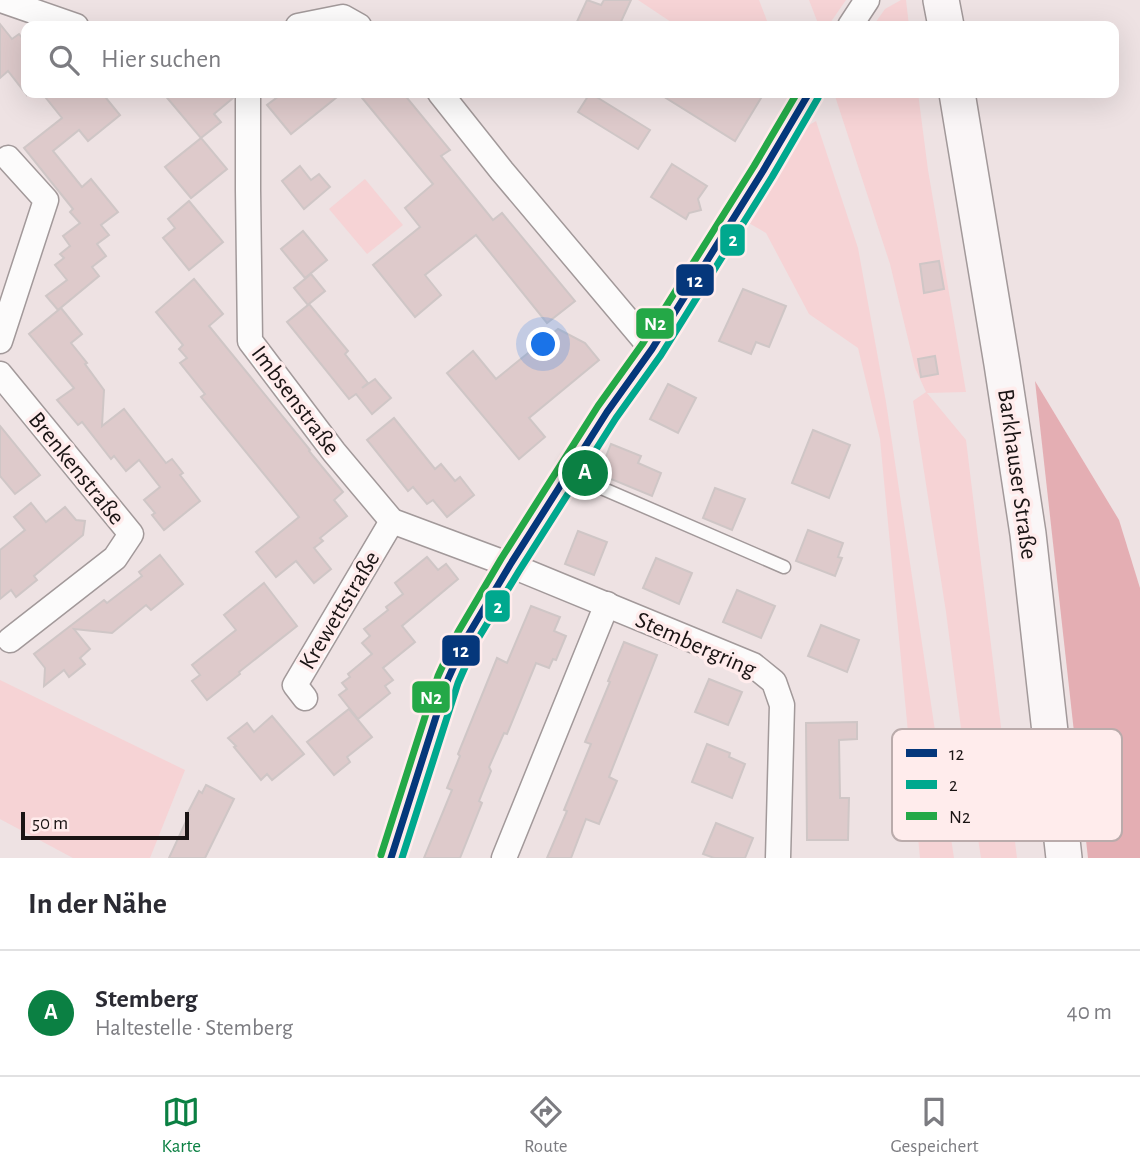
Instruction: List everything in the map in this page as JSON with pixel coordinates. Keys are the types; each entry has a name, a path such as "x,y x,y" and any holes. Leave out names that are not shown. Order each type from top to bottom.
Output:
{"street":[{"path":"1,0 62,21"},
{"path":"853,21 867,0"},
{"path":"941,0 945,21"},
{"path":"323,21 343,17 350,21"},
{"name":"Imbsenstraße","path":"248,98 250,341 334,452 392,521 510,565"},
{"path":"444,98 652,349"},
{"path":"391,858 448,679 467,637 607,412 652,349 806,98"},
{"name":"Barkhauser Straße","path":"958,98 1028,534 1050,729"},
{"path":"0,341 46,200 8,158"},
{"name":"Brenkenstraße","path":"0,374 131,534 115,558 10,640"},
{"name":"Krewettstraße","path":"305,698 295,685 392,521"},
{"name":"Stembergring","path":"510,565 753,665 775,682 782,705 778,858"},
{"name":"Stembergring","path":"504,858 607,604"}],"lane":[{"path":"569,474 784,567"}],"shaded area":[{"path":"638,0 759,0 767,21 670,21"},
{"path":"809,0 846,0 831,21 817,21"},
{"path":"906,0 908,21 877,21 885,9"},
{"path":"836,98 919,98 928,170 966,392 927,393 966,440 1001,729 961,729 913,401 926,392 915,368 890,264"},
{"path":"816,121 858,248 886,402 935,729 908,729 880,439 858,348 809,314 766,233 747,222 802,129"},
{"path":"365,179 403,225 367,254 329,209"},
{"path":"1035,381 1119,520 1140,588 1140,858 1088,858 1086,841 1122,841 1122,729 1074,729"},
{"path":"0,680 185,770 150,858 73,858 0,819"},
{"path":"918,841 951,841 954,858 920,858"},
{"path":"978,841 1015,841 1017,858 981,858"}],"building":[{"path":"587,0 601,5 604,0 631,0 621,21 577,21"},
{"path":"0,24 12,39 19,34 21,37 21,88 8,71 0,78"},
{"path":"46,98 106,98 120,115 88,141 79,130 53,151 82,187 91,179 118,212 101,225 109,235 97,244 106,256 92,267 99,276 58,310 46,296 67,280 55,265 64,258 60,254 70,246 63,236 80,223 70,212 73,209 24,148 62,118"},
{"path":"167,98 233,98 214,114 221,122 201,138"},
{"path":"276,98 336,98 291,134 267,105"},
{"path":"362,98 407,98 450,150 441,156 493,220 502,213 575,301 547,323 476,235 425,275 441,295 415,317 373,265 420,227 405,208 433,184"},
{"path":"587,98 598,98 650,130 638,149 578,112"},
{"path":"666,98 761,98 735,141"},
{"path":"201,138 227,169 191,198 165,167"},
{"path":"672,164 707,186 698,199 701,210 689,213 686,219 651,197"},
{"path":"300,166 311,180 319,174 330,187 304,209 282,181"},
{"path":"189,201 223,242 189,270 163,238 175,228 168,219"},
{"path":"303,231 327,260 305,278 281,249"},
{"path":"939,261 944,289 924,293 920,264"},
{"path":"311,274 325,291 309,304 348,351 345,354 368,383 362,388 375,379 391,398 372,414 356,394 349,399 287,322 308,305 294,288"},
{"path":"194,279 223,314 209,326 343,492 334,500 347,516 320,538 323,541 314,548 331,569 314,583 296,561 276,577 256,552 299,517 201,397 205,394 180,363 187,358 179,349 183,345 156,312"},
{"path":"743,289 786,306 769,347 756,342 751,354 719,341"},
{"path":"61,308 82,334 71,343 104,390 102,426 124,409 166,463 172,459 183,473 180,475 200,501 164,530 144,500 160,487 139,460 126,471 114,456 111,459 82,422 78,425 57,400 74,388 29,334"},
{"path":"558,329 585,343 599,360 529,418 545,437 519,459 447,373 473,351 496,379"},
{"path":"935,356 938,374 921,377 918,359"},
{"path":"668,384 696,398 678,433 650,419"},
{"path":"394,418 435,469 441,464 455,481 460,477 474,495 447,517 433,500 427,504 413,487 408,491 367,440"},
{"path":"0,426 40,475 15,494 0,476"},
{"path":"813,430 850,445 829,498 792,483"},
{"path":"611,444 641,456 638,463 661,473 652,496 599,474"},
{"path":"715,488 745,499 732,530 703,518"},
{"path":"31,503 46,522 65,507 76,520 85,521 83,535 34,576 37,580 16,597 11,590 0,599 0,550 25,530 14,517"},
{"path":"808,530 843,543 838,557 842,558 835,576 796,561"},
{"path":"578,531 607,542 594,575 565,564"},
{"path":"160,555 183,584 151,610 146,605 112,633 74,629 90,649 80,658 85,664 69,677 64,670 44,686 45,668 34,654 104,600 107,603 142,576 139,572"},
{"path":"427,557 438,570 446,564 458,579 402,626 415,642 383,668 393,680 385,686 390,693 358,719 339,695 347,689 342,683 350,677 348,674 372,654 362,643 370,636 364,629 403,594 395,583"},
{"path":"656,558 692,573 679,604 643,588"},
{"path":"264,583 297,626 207,700 192,681 200,675 192,665 236,630 224,615"},
{"path":"737,590 775,606 761,638 723,622"},
{"path":"531,606 560,617 554,631 566,636 556,660 553,659 549,668 536,663 507,734 504,733 489,767 491,771 479,801 482,803 460,858 424,858 452,790 447,788 460,756 458,754 497,658 507,663"},
{"path":"821,625 859,640 847,672 808,656"},
{"path":"624,642 657,655 609,777 617,781 599,824 586,819 571,858 547,858 591,744 585,742"},
{"path":"709,679 742,692 728,725 695,712"},
{"path":"349,709 372,737 347,757 350,762 334,775 307,742"},
{"path":"272,716 304,754 272,780 267,774 261,780 228,738 247,723 254,732"},
{"path":"857,722 857,739 839,740 840,798 849,798 848,840 807,840 806,723"},
{"path":"707,744 730,753 729,757 745,764 732,798 692,782"},
{"path":"206,785 234,799 205,858 169,858 189,815 187,814 199,791 202,793"},
{"path":"716,823 753,838 745,858 714,858 703,854"}],"transit line":[{"name":"N2","path":"381,855 438,676 458,632 598,406 643,343 794,98"},
{"name":"12","path":"391,858 448,679 467,637 607,412 652,349 806,98"},
{"name":"2","path":"402,858 458,683 476,642 616,418 661,355 818,98"}],"place":[{"name":"Stemberg","path":"585,473"}]}
